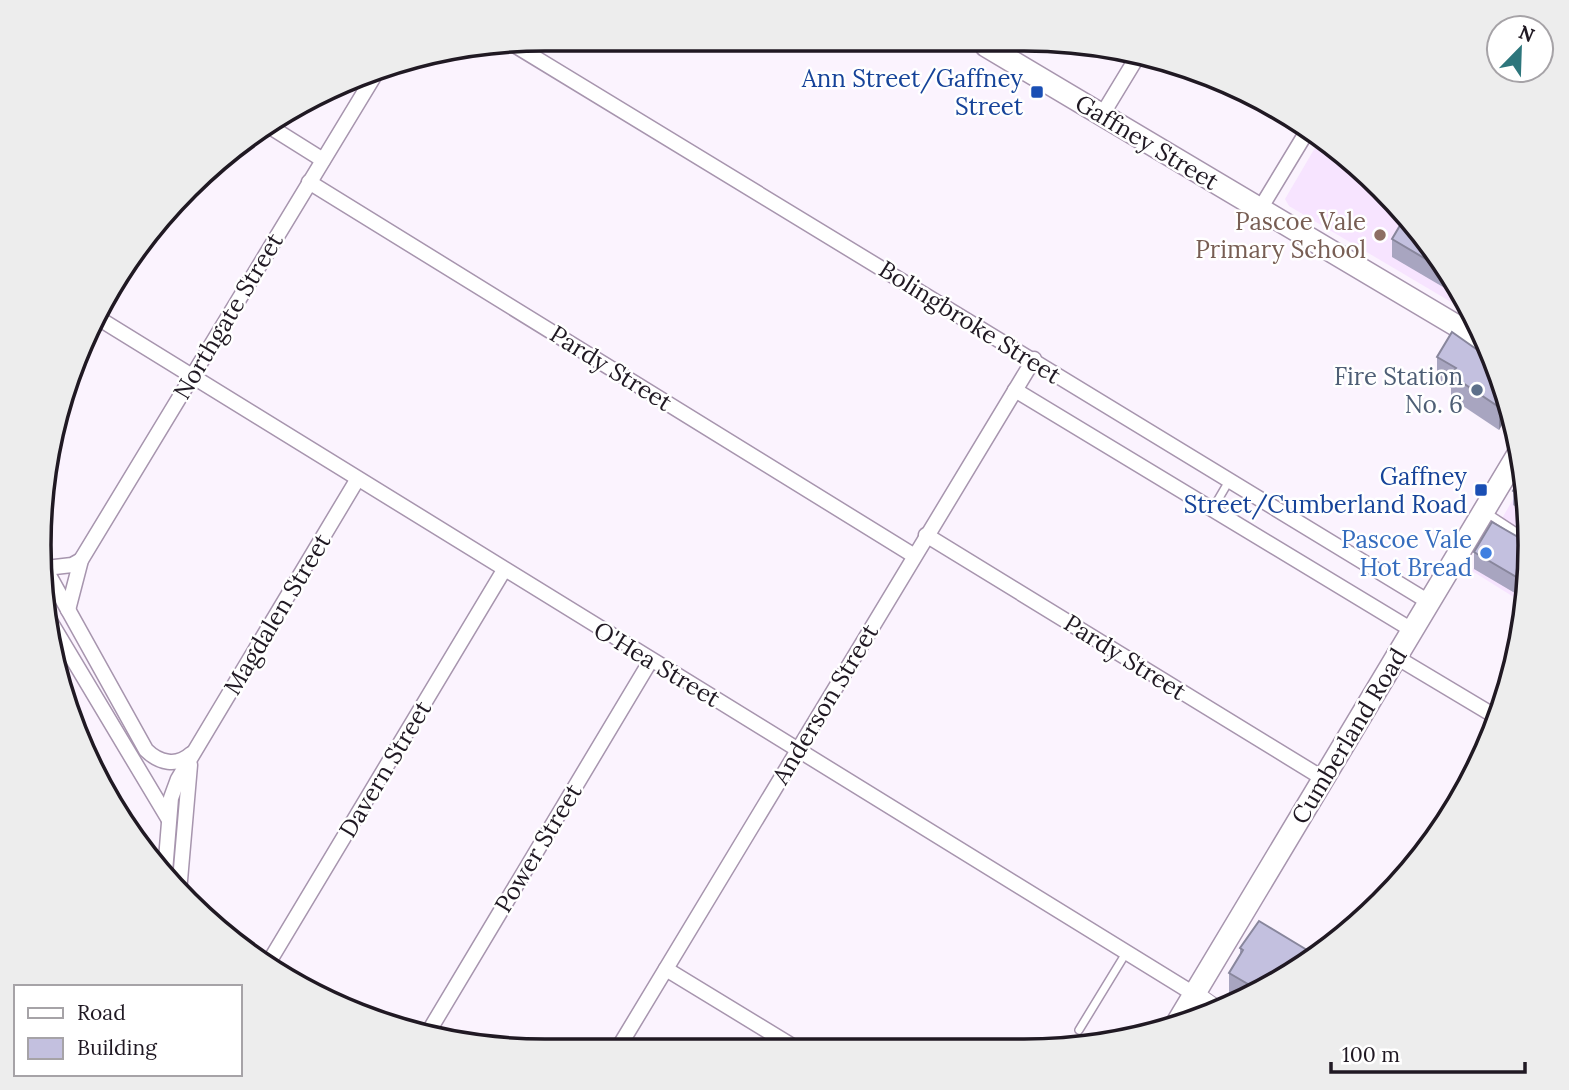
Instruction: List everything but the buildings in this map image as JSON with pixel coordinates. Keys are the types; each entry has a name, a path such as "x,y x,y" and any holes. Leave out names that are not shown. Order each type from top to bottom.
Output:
{"main road":[{"name":"Gaffney Street","path":"994,51 1471,334"},
{"name":"Cumberland Road","path":"1183,1013 1512,464"}],"street":[{"name":"Bolingbroke Street","path":"525,52 1429,602"},
{"path":"1102,115 1133,63"},
{"name":"Northgate Street","path":"68,610 81,560 370,83"},
{"path":"276,130 323,159"},
{"path":"1260,209 1303,137"},
{"name":"Pardy Street","path":"309,182 914,555"},
{"name":"O'Hea Street","path":"104,322 1208,1004"},
{"name":"Anderson Street","path":"624,1039 1034,359"},
{"name":"Bolingbroke Street","path":"1015,390 1412,630"},
{"name":"Magdalen Street","path":"165,861 174,788 357,480"},
{"name":"Pardy Street","path":"926,535 1324,779"},
{"path":"52,568 72,565 81,560"},
{"name":"Davern Street","path":"272,957 504,570"},
{"path":"52,581 151,755 161,761 176,762 186,759 197,747"},
{"path":"59,637 169,820"},
{"path":"1395,657 1489,713"},
{"name":"Power Street","path":"432,1026 651,660"},
{"name":"Magdalen Street","path":"180,878 188,774 197,747"},
{"path":"666,969 781,1039"}],"lane":[{"path":"1212,510 1229,481"},
{"path":"1483,511 1518,533"},
{"path":"1079,1030 1127,953"}],"shaded area":[{"name":"Pascoe Vale Primary School","path":"1316,146 1350,173 1396,219 1435,270 1456,305 1289,206 1285,199"},
{"path":"1515,495 1518,545 1515,598 1472,571"}],"place":[{"name":"Ann Street/Gaffney Street","path":"1037,92"},
{"name":"Pascoe Vale Primary School","path":"1380,235"},
{"name":"Fire Station No. 6","path":"1477,390"},
{"name":"Gaffney Street/Cumberland Road","path":"1481,490"},
{"name":"Pascoe Vale Hot Bread","path":"1486,553"}]}
